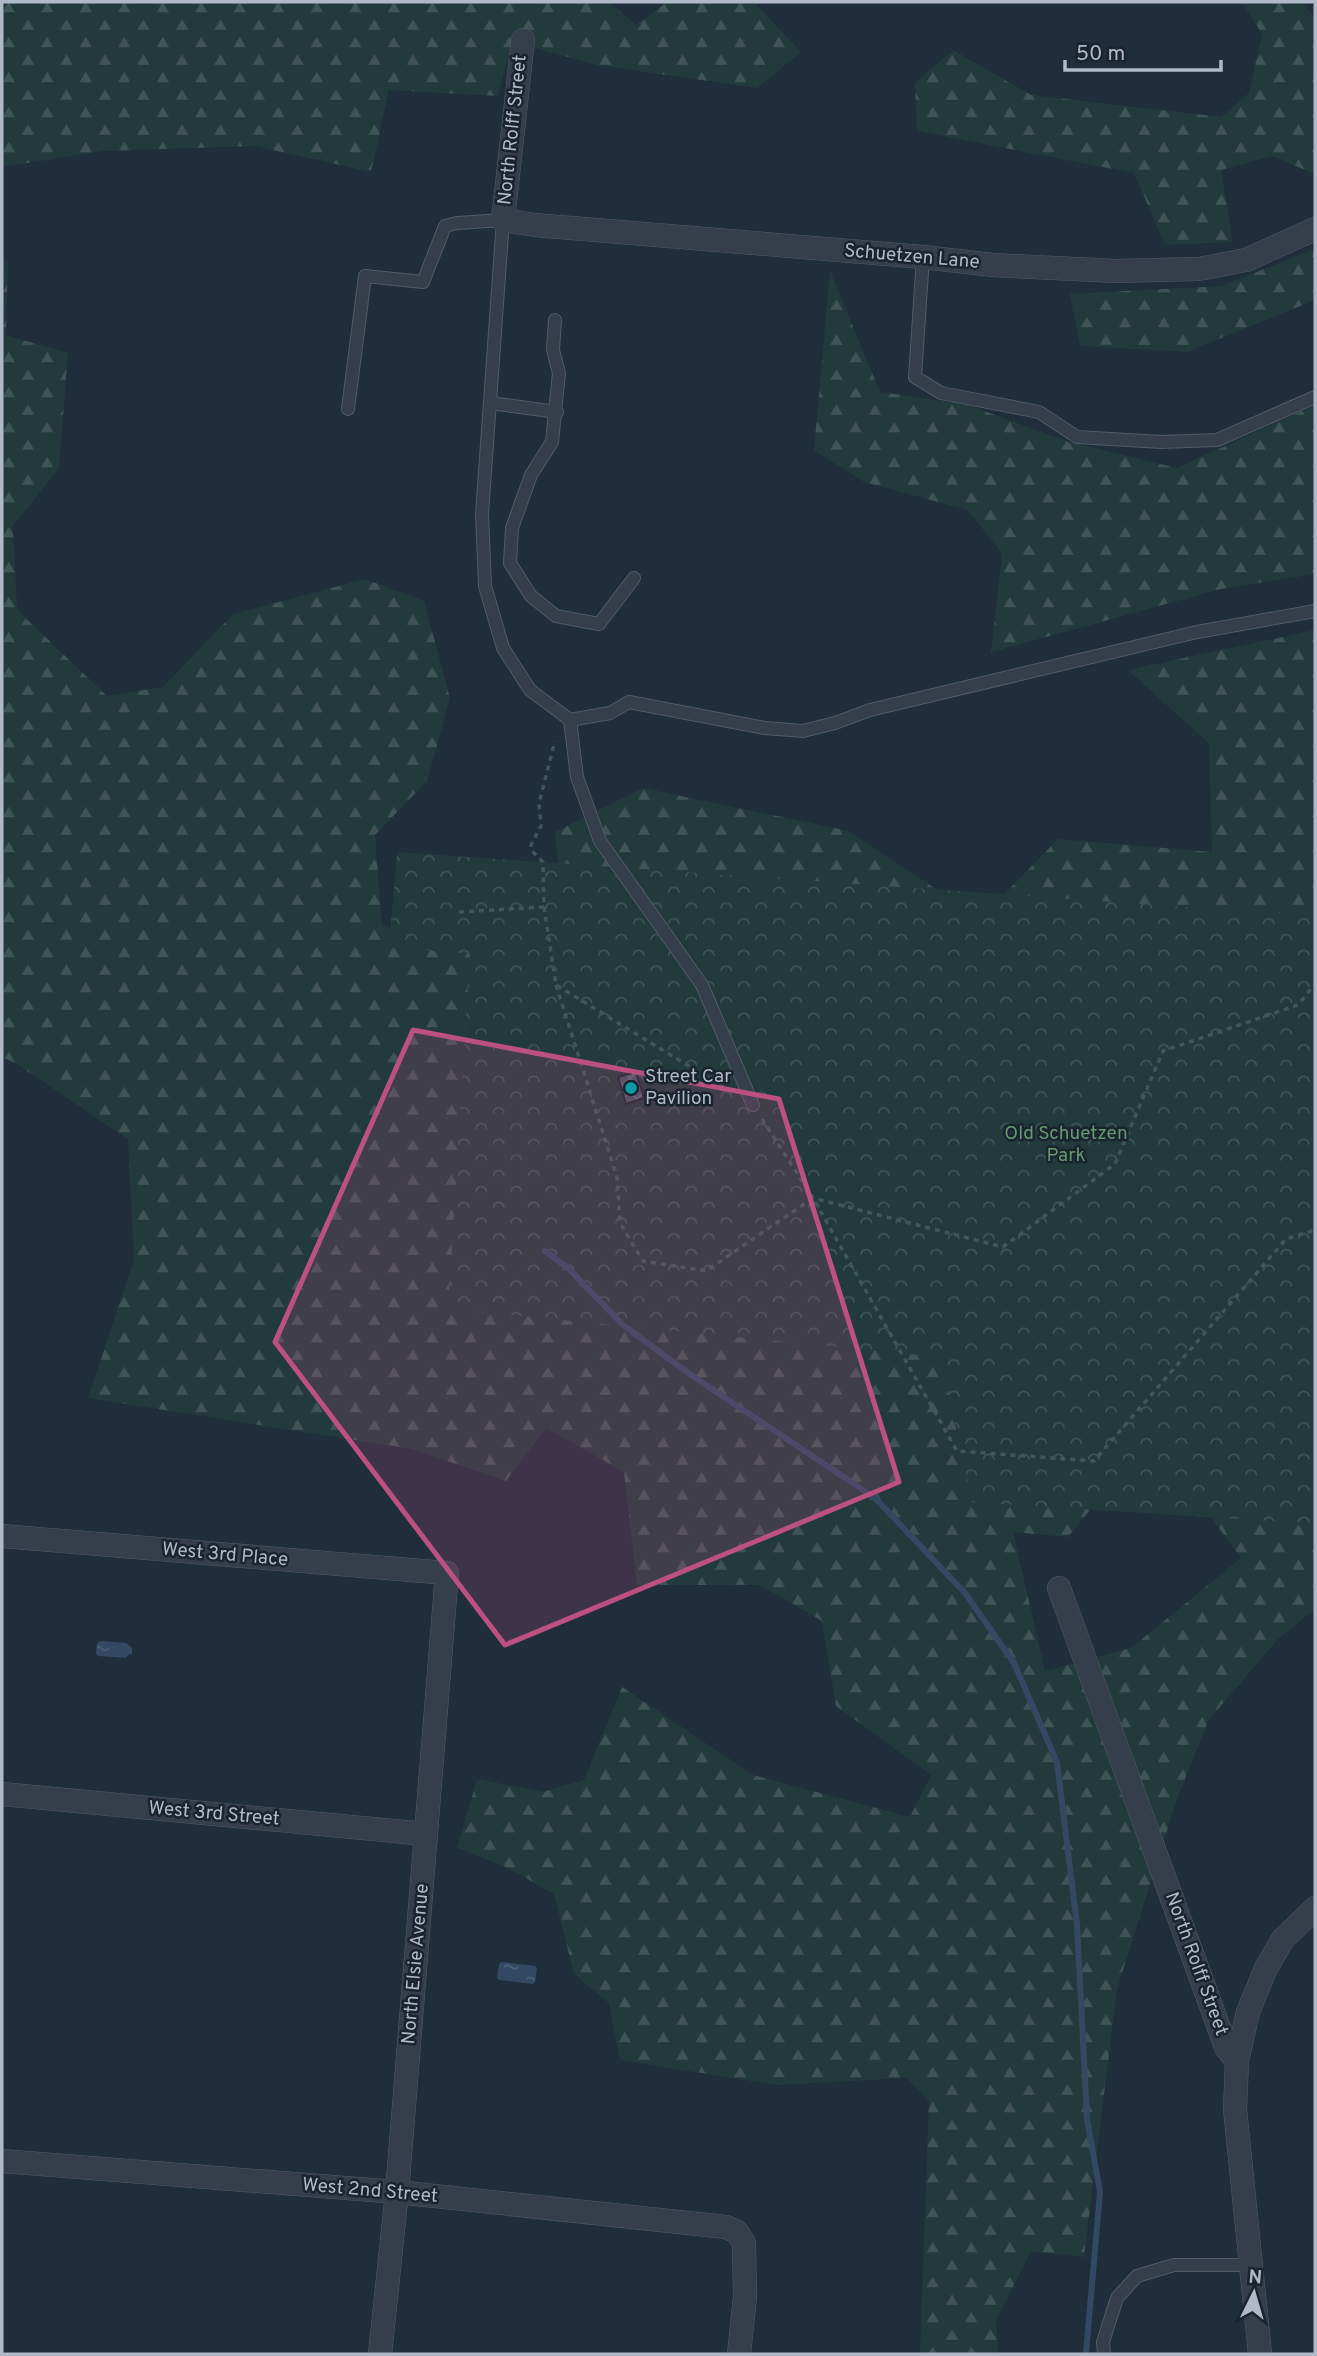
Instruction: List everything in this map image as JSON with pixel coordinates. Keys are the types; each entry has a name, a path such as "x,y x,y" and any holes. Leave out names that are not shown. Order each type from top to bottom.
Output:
{"street":[{"name":"North Rolff Street","path":"503,220 523,40"},
{"name":"Schuetzen Lane","path":"503,220 535,226 993,265 1115,271 1199,269 1246,260 1315,229"},
{"name":"West 3rd Place","path":"2,1536 447,1573"},
{"name":"North Elsie Avenue","path":"380,2354 397,2192 447,1573"},
{"name":"North Rolff Street","path":"1059,1588 1226,2047 1237,2061"},
{"name":"West 3rd Street","path":"2,1794 426,1833"},
{"path":"1260,2354 1235,2109 1237,2061 1248,2012 1266,1968 1283,1940 1315,1908"},
{"name":"West 2nd Street","path":"2,2161 397,2192 726,2227 737,2232 744,2242 745,2297 739,2354"}],"lane":[{"path":"348,410 365,276 423,282 445,226 503,220 482,514 485,586 503,648 530,690 566,717 610,713 629,702 765,728 803,731 870,710 1198,632 1315,611"},
{"path":"923,257 915,377 941,393 1039,412 1077,437 1161,442 1217,440 1315,397"},
{"path":"555,320 553,350 559,373 552,442 531,475 512,528 510,563 531,596 556,616 599,624 634,578"},
{"path":"490,403 556,412"},
{"path":"566,717 577,777 600,841 702,985 753,1105"},
{"path":"1104,2354 1103,2342 1117,2298 1137,2276 1174,2265 1250,2264"}],"path":[{"path":"566,717 539,803 541,826 531,845 543,862 544,907 556,985 617,1177 620,1223 643,1262 706,1271 813,1198 1003,1247 1115,1164 1163,1051 1298,1005 1315,984"},
{"path":"459,912 544,907"},
{"path":"556,985 753,1105 813,1198 957,1451 1094,1461 1286,1239 1315,1230"}],"highlighted area":[{"path":"413,1030 779,1099 899,1482 505,1645 275,1342"}],"green space":[{"path":"2,2 609,2 636,25 667,2 756,4 801,52 757,88 597,65 512,42 498,96 389,90 371,172 255,146 103,151 2,167"},
{"path":"1242,2 1301,2 1315,18 1315,174 1272,156 1221,170 1233,242 1165,245 1134,173 917,131 915,83 953,50 1031,95 1221,117 1249,93 1262,34"},
{"path":"1315,249 1315,300 1187,352 1080,346 1070,294 1221,286"},
{"path":"2,258 8,261 6,335 68,353 59,468 13,526 17,610 107,696 163,687 233,614 365,579 424,601 450,698 427,781 375,835 382,926 457,942 501,983 567,959 555,832 643,788 849,831 954,901 984,915 1058,839 1212,852 1209,743 1128,670 1315,630 1315,1609 1278,1639 1208,1721 1177,1799 1117,1989 1084,2257 1031,2251 996,2320 998,2354 920,2354 929,2101 907,2078 777,2085 620,2060 609,2003 574,1974 554,1894 508,1868 457,1848 477,1779 543,1792 584,1780 622,1687 753,1775 910,1817 931,1775 836,1706 822,1621 760,1585 637,1585 624,1472 546,1428 506,1481 412,1449 88,1398 134,1260 128,1139 2,1057","holes":["1102,1495 1200,1502 1241,1558 1131,1648 1045,1671 1013,1532 1068,1537"]},
{"path":"830,271 880,392 965,404 1069,442 1177,468 1315,405 1315,574 1221,589 991,652 1002,554 968,510 864,482 814,450"},
{"name":"Old Schuetzen Park","path":"397,852 1315,916 1315,1524 972,1502 941,1357 448,1309 470,954 389,947"}],"water":[{"path":"100,1641 126,1643 132,1648 132,1654 126,1658 99,1656 96,1654"},
{"path":"501,1962 535,1966 535,1982 533,1984 499,1980 497,1978"}],"building":[{"name":"Street Car Pavilion","path":"636,1072 644,1098 626,1104 618,1077"}],"waterway":[{"path":"545,1251 568,1268 623,1325 691,1375 875,1498 965,1593 1014,1663 1057,1762 1077,1925 1087,2119 1100,2192 1086,2354"}],"place":[{"name":"Street Car Pavilion","path":"631,1088"}]}
